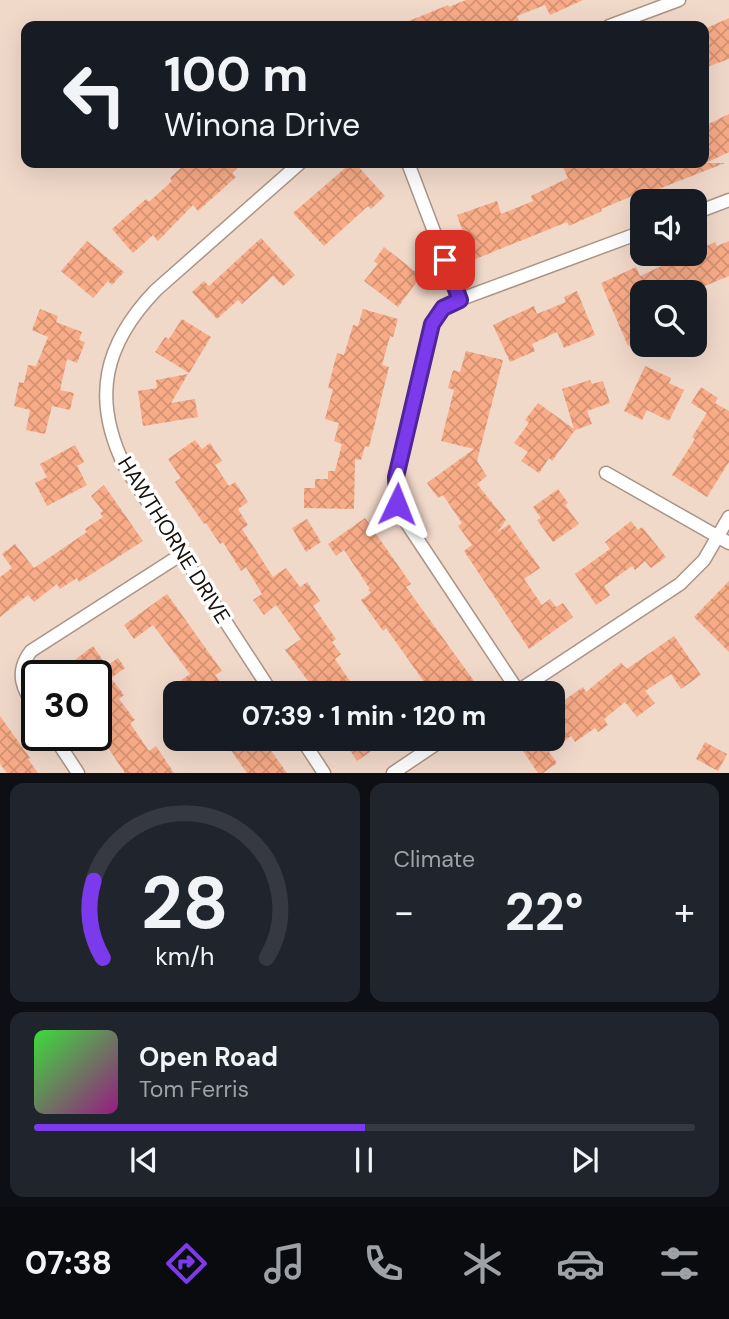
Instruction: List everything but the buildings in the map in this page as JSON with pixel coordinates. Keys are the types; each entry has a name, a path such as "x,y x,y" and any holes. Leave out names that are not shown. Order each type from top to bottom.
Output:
{"street":[{"path":"622,21 679,0"},
{"name":"HAWTHORNE DRIVE","path":"264,681 125,467 114,442 107,416 106,398 109,370 128,322 156,290 294,168"},
{"path":"410,168 460,300"},
{"path":"707,208 729,200"},
{"path":"510,681 402,516 397,504 396,477 432,324 443,308 460,300 630,236"},
{"path":"606,473 729,543"},
{"path":"533,681 680,583 704,559 729,517"},
{"path":"26,660 31,651 182,554"},
{"path":"64,751 78,773"},
{"path":"310,751 324,773"},
{"path":"393,773 426,751"}],"route":[{"path":"397,504 396,477 432,324 443,308 460,300 445,260"}]}
